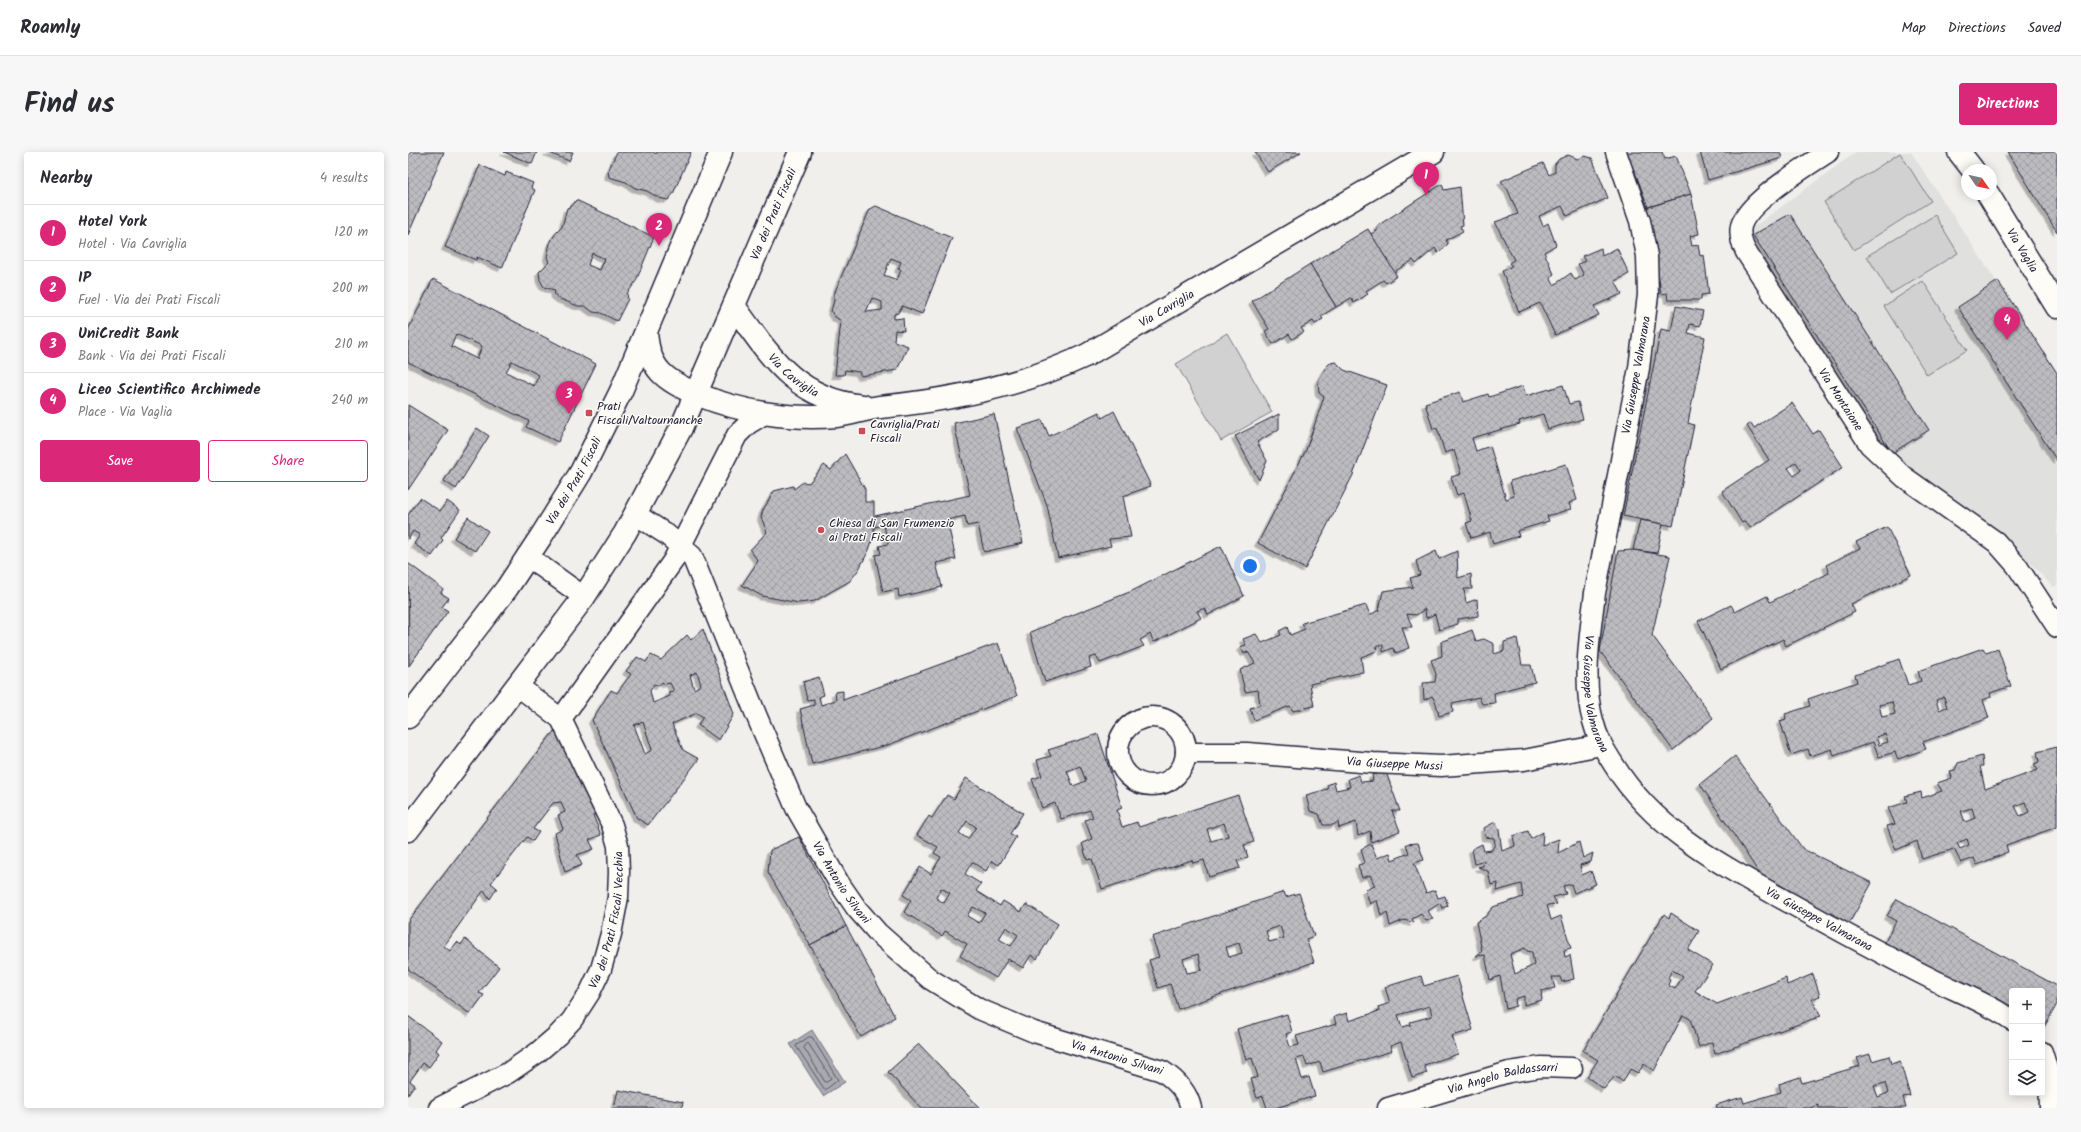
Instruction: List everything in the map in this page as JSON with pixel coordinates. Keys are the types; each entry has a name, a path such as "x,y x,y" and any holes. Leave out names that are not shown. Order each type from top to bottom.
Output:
{"main road":[{"name":"Via dei Prati Fiscali","path":"408,717 468,641 570,491 592,452 621,391 721,152"},
{"name":"Via dei Prati Fiscali","path":"734,306 800,152"},
{"name":"Via Cavriglia","path":"646,331 648,351 654,366 668,379 696,394 720,404 766,413 791,416 835,416 878,408 947,399 992,389 1074,362 1117,339 1433,152"},
{"path":"1959,152 1968,164"},
{"name":"Via Vaglia","path":"1992,200 2057,307"},
{"name":"Via Cavriglia","path":"734,306 768,355 799,383 829,399 878,408"},
{"path":"408,830 584,597 610,557 682,428 734,306"}],"street":[{"name":"Via Giuseppe Valmarana","path":"1616,152 1640,221 1647,256 1648,295 1639,368 1595,593 1590,631 1588,667 1590,706 1592,720 1601,745 1636,797 1659,820 1710,858 1867,946 2009,1018"},
{"name":"Via Montaione","path":"1828,152 1767,194 1749,212 1742,222 1740,232 1746,252 1870,444 1904,477 1981,530 2000,545 2017,566 2057,627"},
{"path":"561,719 653,590 682,546 737,435 748,424 766,413"},
{"name":"Via Antonio Silvani","path":"635,514 682,546 692,556 757,717 804,823 839,883 857,909 878,932 930,978 979,1008 1034,1032 1162,1071 1174,1080 1184,1091 1191,1108"},
{"path":"527,556 584,597"},
{"name":"Via dei Prati Fiscali Vecchia","path":"439,1108 508,1073 537,1053 558,1035 574,1016 590,992 606,952 619,885 618,846 612,825 561,719 518,686"},
{"name":"Via Giuseppe Mussi","path":"1186,753 1247,753 1373,763 1448,766 1524,760 1601,745"},
{"path":"2045,1060 2050,1075 2050,1108"},
{"name":"Via Angelo Baldassarri","path":"1388,1108 1509,1072 1541,1067 1572,1068"}],"shaded area":[{"path":"1856,152 1911,152 2057,373 2057,585 2053,587 2012,543 1890,457 1748,231"},
{"path":"1900,153 1931,201 1854,250 1824,202"},
{"path":"1935,215 1958,253 1890,294 1867,256"},
{"path":"1923,281 1967,350 1927,375 1884,306"},
{"path":"1227,333 1272,412 1221,441 1176,364"}],"water":[{"path":"812,1030 845,1082 823,1096 790,1044"}],"building":[{"path":"410,152 444,152 408,235 408,156"},
{"path":"504,152 537,152 532,164"},
{"path":"547,152 573,152 569,161"},
{"path":"617,152 654,152 656,154 657,152 691,152 673,194 668,200 659,198 647,191 635,188 626,182 609,177 608,171"},
{"path":"1255,152 1301,152 1268,172"},
{"path":"1624,152 1662,152 1665,159 1676,156 1691,194 1648,207 1635,172"},
{"path":"1700,152 1780,152 1782,158 1708,180"},
{"path":"2008,152 2057,152 2057,232"},
{"path":"1568,155 1578,159 1585,156 1592,158 1608,198 1567,216 1562,206 1539,216 1543,226 1548,223 1556,245 1544,252 1554,274 1550,277 1554,285 1571,273 1575,280 1584,275 1578,264 1585,261 1582,256 1601,248 1602,256 1617,248 1629,274 1615,281 1622,294 1594,306 1599,315 1555,335 1540,303 1519,312 1502,271 1512,266 1509,263 1514,260 1495,222 1518,214 1508,190 1501,181 1543,163 1549,175 1555,172 1555,164 1559,159"},
{"path":"480,165 505,176 506,172 533,183 531,188 535,190 502,268 477,257 476,260 445,247"},
{"path":"1442,184 1444,190 1460,187 1463,225 1460,226 1463,231 1446,240 1448,244 1438,253 1435,248 1416,264 1413,260 1394,272 1370,234 1377,231 1377,226"},
{"path":"1691,194 1699,234 1690,236 1692,246 1698,245 1700,256 1704,255 1709,294 1701,295 1701,300 1668,300 1667,293 1661,294 1653,235 1646,208"},
{"path":"576,200 654,237 636,281 627,294 628,299 617,321 601,313 593,312 585,306 578,306 560,299 555,295 554,290 544,287 540,280 539,272 549,262 547,257 550,243 555,234 562,227 567,208 572,206","holes":["592,253 605,259 600,270 588,265"]},
{"path":"876,206 952,238 922,314 902,306 898,313 894,314 894,319 903,318 904,331 895,330 894,341 908,346 897,370 861,376 859,372 845,370 844,375 835,375 841,321 834,316 831,311 834,301 834,294 870,209","holes":["891,258 901,262 898,269 901,270 897,280 884,275","872,298 882,302 882,310 866,312"]},
{"path":"1790,214 1929,430 1892,453 1753,235"},
{"path":"1368,229 1397,276 1386,283 1383,280 1366,291 1368,294 1354,303 1351,298 1336,307 1310,264"},
{"path":"1310,264 1336,307 1321,316 1323,319 1315,324 1313,321 1301,328 1304,332 1292,339 1289,334 1273,344 1265,331 1269,329 1252,301"},
{"path":"433,279 596,364 558,442 526,427 529,421 408,362 408,330","holes":["456,334 482,346 477,359 451,346","512,361 539,375 534,386 506,372"]},
{"path":"1998,281 2057,373 2057,461 1958,307"},
{"path":"1676,306 1703,311 1700,326 1690,324 1688,333 1705,337 1688,423 1694,425 1673,526 1623,516 1661,329 1671,331"},
{"path":"1336,362 1344,370 1387,385 1353,475 1305,569 1258,543 1306,450 1324,397 1319,393 1318,381 1326,367 1330,363"},
{"path":"1563,385 1569,404 1578,402 1583,419 1548,429 1543,414 1519,421 1520,424 1472,438 1476,451 1490,446 1506,499 1514,496 1510,481 1566,464 1577,500 1569,503 1571,509 1547,516 1549,521 1517,531 1519,536 1493,544 1490,532 1471,538 1466,523 1472,521 1464,493 1457,495 1451,477 1461,474 1454,450 1445,453 1437,428 1433,429 1425,403 1460,392 1463,402 1488,394 1489,397 1523,386 1526,396"},
{"path":"1792,403 1813,434 1819,430 1843,467 1750,528 1745,521 1742,523 1722,491 1769,460 1747,426 1751,423 1754,428","holes":["1796,462 1801,470 1794,476 1788,468"]},
{"path":"408,405 448,430 408,490"},
{"path":"1114,411 1151,486 1123,496 1131,537 1109,539 1111,546 1058,558 1047,505 1017,428 1042,420 1049,436 1099,412 1102,418"},
{"path":"994,414 1023,543 984,552 978,524 967,526 965,516 947,520 956,559 936,563 942,587 899,597 898,589 883,592 875,555 881,554 879,546 888,544 884,525 875,527 875,516 970,495 954,423"},
{"path":"1279,414 1279,429 1257,442 1267,461 1259,480 1235,436"},
{"path":"477,428 489,436 456,489 444,481"},
{"name":"Chiesa di San Frumenzio ai Prati Fiscali","path":"845,454 865,489 865,502 874,502 874,535 869,550 859,569 850,581 815,601 799,603 762,596 742,585 758,561 750,550 767,532 761,517 763,510 774,491 793,486 794,489 803,482 809,483 824,465 831,470"},
{"path":"420,498 440,511 447,501 460,510 441,538 443,540 432,556 414,544 420,535 413,531 408,539 408,515"},
{"path":"468,517 488,531 475,551 454,538"},
{"path":"1640,520 1663,524 1657,553 1633,550"},
{"path":"1887,527 1911,575 1851,604 1855,612 1786,646 1783,639 1721,669 1698,621 1731,605 1735,612 1767,596 1770,602 1829,573 1826,565 1860,548 1856,542"},
{"path":"1221,546 1244,596 1208,615 1205,608 1197,611 1201,618 1154,642 1150,634 1140,640 1144,646 1100,663 1096,656 1089,658 1091,667 1045,682 1030,632 1132,591"},
{"path":"1633,550 1670,556 1652,635 1713,718 1673,750 1600,651 1618,551"},
{"path":"1436,551 1439,559 1457,551 1458,578 1471,574 1472,589 1464,589 1466,603 1477,599 1478,616 1458,619 1458,624 1439,630 1435,614 1426,618 1425,609 1416,615 1407,614 1412,627 1402,627 1409,648 1396,653 1393,648 1383,652 1383,645 1376,646 1377,651 1361,657 1363,672 1310,684 1314,706 1293,711 1290,706 1254,720 1250,708 1260,705 1258,690 1245,692 1240,670 1255,663 1248,652 1244,653 1240,647 1246,645 1243,639 1256,634 1262,643 1281,635 1279,631 1287,627 1290,635 1305,629 1302,623 1366,605 1370,615 1379,610 1383,591 1413,587 1410,578 1420,575 1416,561"},
{"path":"408,563 443,589 441,593 449,598 442,607 448,611 409,666"},
{"path":"703,629 734,714 719,740 698,725 703,717 697,713 672,724 683,750 699,759 648,825 637,818 592,720 611,690 617,693 631,674 626,671 637,657 646,662 651,655 661,660 687,635 691,640","holes":["697,672 701,685 694,689 690,675","662,682 665,684 670,683 674,691 668,692 670,696 653,703 650,691 654,684 659,686","643,722 652,750 645,754 634,725"]},
{"path":"1472,630 1476,641 1484,639 1494,644 1494,654 1504,651 1504,642 1517,638 1522,665 1531,665 1535,682 1494,693 1495,703 1482,704 1479,697 1452,703 1453,712 1439,716 1436,703 1432,696 1424,700 1423,683 1435,682 1436,674 1431,660 1442,656 1441,642"},
{"path":"998,643 1017,696 888,745 812,764 800,709 814,705 814,699 807,700 803,682 819,677 824,695 819,697 821,705 836,700 835,692 843,691 843,700"},
{"path":"1983,648 1986,653 1998,649 2011,686 1990,693 1991,697 1983,700 1989,718 1923,742 1926,749 1898,759 1895,752 1879,757 1873,742 1834,756 1832,749 1810,756 1808,749 1791,755 1780,721 1786,719 1785,714 1810,706 1808,699 1857,682 1855,675 1899,659 1908,685 1921,681 1918,671","holes":["1944,697 1947,707 1939,710 1936,700","1892,702 1895,714 1882,717 1879,705","1885,734 1888,742 1879,745 1876,737"]},
{"path":"554,731 569,741 598,814 593,815 601,835 589,840 594,849 577,855 582,865 565,872 555,833 563,829 558,815 565,812 561,802 553,803 533,829 539,832 533,841 527,837 491,883 497,888 490,899 484,890 444,946 450,951 457,942 461,945 465,939 499,967 479,993 484,995 470,1014 408,969 408,921"},
{"path":"1098,734 1122,808 1117,810 1122,827 1137,822 1139,827 1238,795 1254,842 1244,845 1248,857 1237,861 1240,868 1209,877 1204,860 1193,863 1192,860 1102,889 1092,859 1087,860 1082,843 1092,839 1085,820 1093,817 1090,810 1061,819 1055,803 1042,808 1032,779 1042,776 1037,760 1051,756 1048,750","holes":["1080,766 1086,781 1073,786 1067,771","1224,823 1228,836 1211,841 1207,829"]},
{"path":"2057,747 2057,827 2006,845 2008,852 1977,865 1974,858 1961,863 1954,849 1922,859 1917,841 1896,850 1887,826 1895,824 1888,808 1907,802 1905,796 1921,792 1922,798 1942,791 1937,783 1952,778 1950,771 1955,770 1958,763 1982,756 1983,766 1980,766 1985,789 2038,770 2034,764 2039,762 2037,752","holes":["2025,802 2029,812 2020,816 2015,806","1972,808 1975,818 1965,822 1961,811","1967,839 1969,845 1960,849 1957,843"]},
{"path":"1735,756 1803,849 1872,883 1846,929 1767,885 1700,784"},
{"path":"1386,772 1400,811 1392,811 1400,831 1371,842 1370,831 1358,836 1356,822 1339,828 1338,822 1333,825 1323,825 1319,814 1310,811 1306,795 1328,789 1327,785 1334,782 1336,790 1350,787 1348,779 1359,775 1361,782 1373,781 1372,775"},
{"path":"966,778 1023,813 1010,834 1016,837 999,865 992,861 986,871 972,862 965,874 981,884 976,891 1000,906 1003,901 1021,912 1026,904 1058,924 1037,959 1031,955 1023,968 1008,959 996,978 960,956 967,944 945,931 942,936 904,912 911,900 903,895 920,867 931,874 941,857 934,853 938,847 917,835 929,816 932,818 947,795 954,799","holes":["967,821 976,827 968,839 959,833","941,888 950,893 944,903 936,898","973,907 985,913 979,923 967,916","1006,927 1018,935 1011,946 999,939"]},
{"path":"1495,822 1499,830 1502,851 1515,846 1513,836 1528,831 1531,839 1543,832 1542,845 1559,839 1558,853 1579,842 1583,858 1593,853 1591,862 1580,865 1582,875 1591,871 1596,884 1574,893 1571,884 1563,886 1566,894 1553,897 1557,904 1547,905 1551,920 1561,916 1571,948 1564,950 1565,957 1570,955 1574,979 1562,982 1560,977 1552,977 1555,988 1541,991 1542,1000 1524,1005 1524,996 1515,999 1516,1006 1506,1009 1500,976 1490,980 1485,955 1476,956 1482,951 1476,922 1486,916 1493,907 1523,897 1521,884 1497,891 1498,883 1491,885 1488,871 1478,867 1483,866 1484,861 1475,864 1472,849 1482,844 1484,851 1492,850 1495,844 1494,838 1485,837 1484,828","holes":["1525,948 1527,951 1532,952 1534,965 1515,974 1510,954"]},
{"path":"799,837 846,926 810,945 768,872 770,850"},
{"path":"1418,843 1424,860 1414,863 1426,893 1435,890 1438,898 1445,896 1448,906 1442,908 1440,903 1428,911 1433,919 1426,921 1421,914 1412,919 1414,923 1404,920 1390,926 1387,912 1381,916 1377,900 1370,904 1365,890 1375,886 1370,875 1362,878 1358,865 1365,863 1361,849 1371,844 1377,858 1390,853 1392,860 1409,853 1406,844"},
{"path":"1284,892 1286,897 1299,893 1314,936 1306,939 1314,962 1178,1009 1170,984 1158,988 1149,960 1159,957 1152,937","holes":["1280,926 1284,938 1269,942 1266,931","1239,943 1242,953 1229,957 1226,947","1198,954 1202,970 1187,973 1183,959"]},
{"path":"1897,899 2057,986 2057,1004 2045,1026 2045,988 2009,988 2009,1013 1884,944 1896,921 1887,916"},
{"path":"1671,913 1699,931 1688,950 1713,965 1695,991 1717,1004 1786,978 1787,985 1813,974 1820,996 1812,999 1821,1016 1715,1054 1712,1042 1699,1047 1690,1019 1683,1015 1654,1071 1644,1064 1638,1073 1630,1069 1623,1082 1615,1076 1604,1089 1587,1077 1598,1060 1583,1051 1664,914 1669,918","holes":["1672,970 1683,976 1675,989 1668,985 1670,980 1668,978"]},
{"path":"846,926 895,1017 861,1037 810,945"},
{"path":"1421,976 1424,986 1457,976 1473,1030 1452,1036 1458,1054 1424,1065 1427,1073 1412,1078 1401,1042 1390,1046 1392,1051 1323,1072 1320,1062 1307,1066 1304,1057 1296,1059 1302,1079 1309,1077 1315,1096 1275,1108 1267,1108 1263,1096 1257,1098 1251,1079 1258,1077 1252,1058 1246,1060 1237,1029 1287,1014 1292,1032 1286,1034 1290,1047 1299,1045 1296,1036 1336,1024 1334,1017 1347,1013 1349,1021 1379,1011 1378,1007 1390,1003 1385,987","holes":["1430,1006 1432,1016 1410,1022 1411,1025 1402,1027 1398,1015"]},
{"path":"408,1016 442,1041 436,1050 439,1053 429,1067 423,1063 410,1081 415,1085 408,1095"},
{"path":"919,1044 980,1108 921,1108 888,1072"},
{"path":"1870,1054 1872,1061 1889,1056 1891,1064 1900,1061 1910,1096 1903,1097 1906,1108 1819,1108 1818,1105 1810,1108 1717,1108 1716,1105 1742,1097 1744,1103 1781,1092 1779,1084 1800,1077 1802,1083 1860,1066 1857,1058","holes":["1885,1083 1888,1093 1878,1097 1874,1086"]},
{"path":"618,1090 683,1102 682,1108 614,1108"}],"place":[{"name":"Hotel York","path":"1426,195"},
{"name":"IP","path":"659,246"},
{"name":"Liceo Scientifico Archimede","path":"2007,340"},
{"name":"Prati Fiscali/Valtournanche","path":"589,413"},
{"name":"UniCredit Bank","path":"569,414"},
{"name":"Cavriglia/Prati Fiscali","path":"862,431"},
{"name":"Chiesa di San Frumenzio ai Prati Fiscali","path":"821,530"}]}
